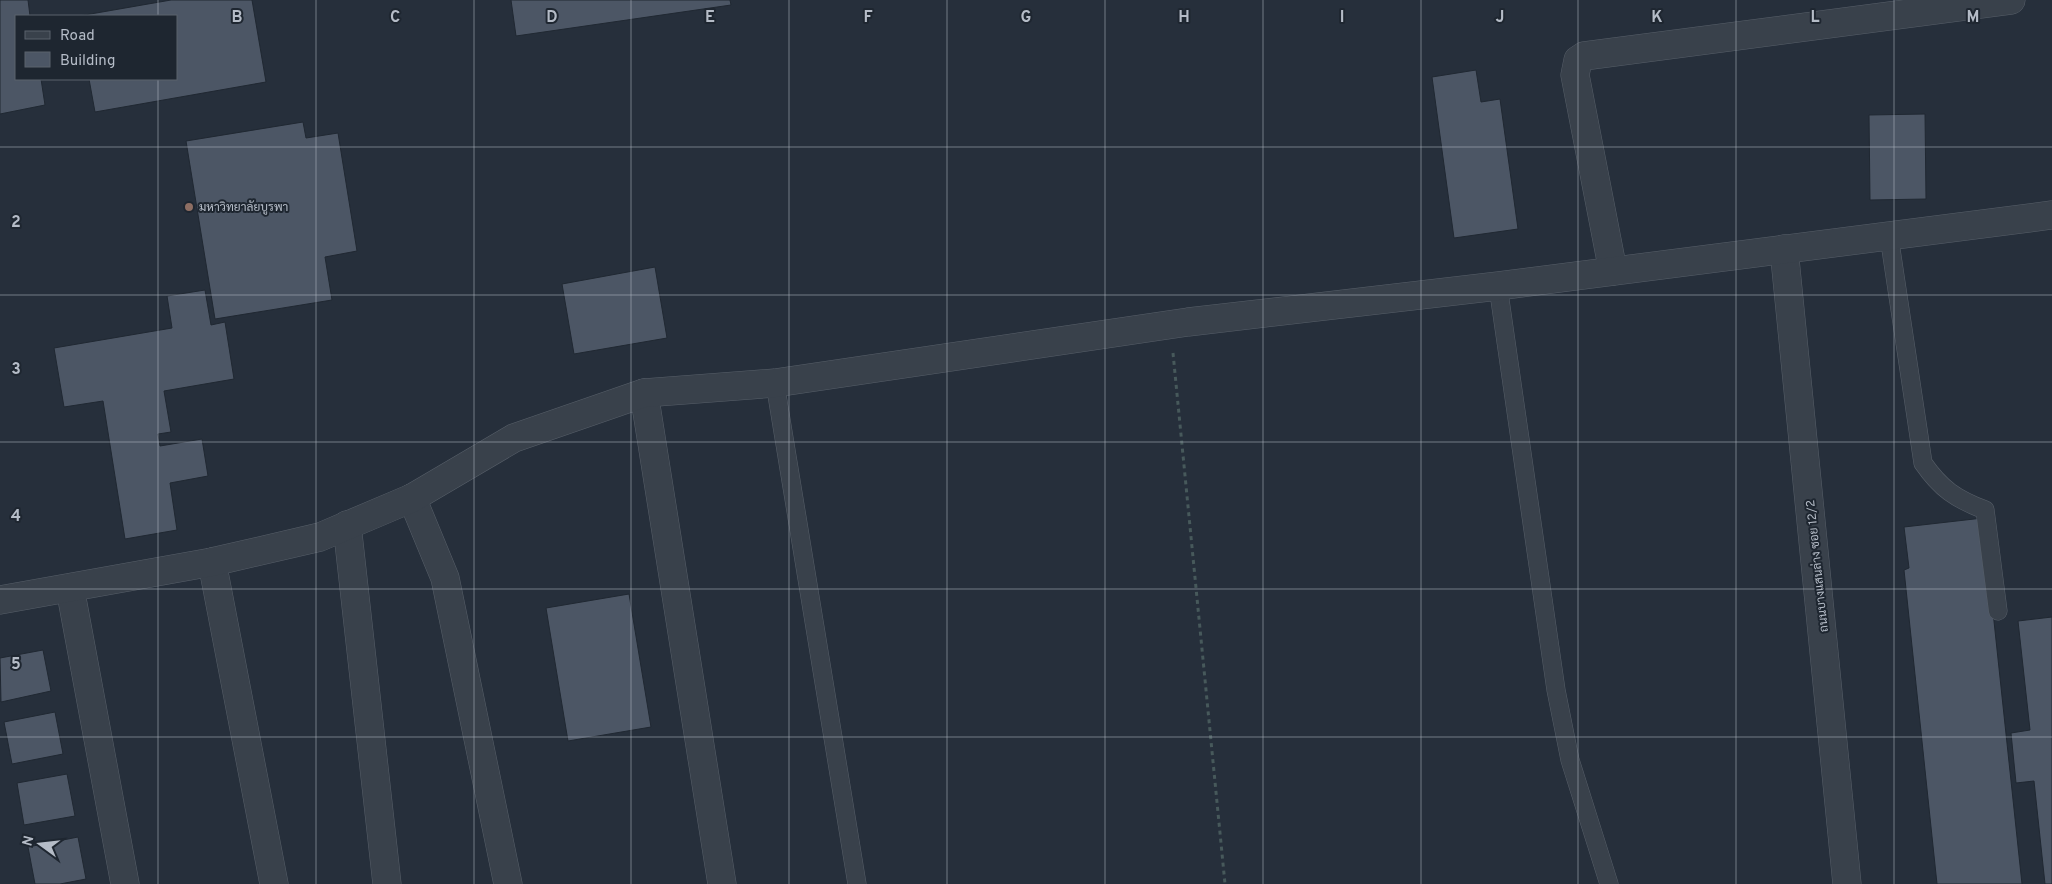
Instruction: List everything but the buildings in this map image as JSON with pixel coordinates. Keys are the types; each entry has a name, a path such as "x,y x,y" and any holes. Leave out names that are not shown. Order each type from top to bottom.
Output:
{"street":[{"path":"1612,271 1575,75 1578,60 1584,56 2011,0"},
{"path":"0,600 212,562 320,537 412,498 514,438 644,393 775,383 1170,325 1498,286 2052,215"},
{"name":"ถนนบางแสนล่าง ซอย 12/2","path":"1784,249 1847,884"},
{"path":"644,393 722,884"},
{"path":"412,498 446,578 508,884"},
{"path":"347,525 387,884"},
{"path":"212,562 274,884"},
{"path":"70,588 125,884"}],"lane":[{"path":"1889,236 1923,463 1936,483 1961,501 1985,510 1998,611"},
{"path":"1498,286 1556,690 1570,760 1609,884"},
{"path":"775,383 857,884"}],"path":[{"path":"1170,325 1225,884"}],"place":[{"name":"มหาวิทยาลัยบูรพา","path":"189,207"}]}
